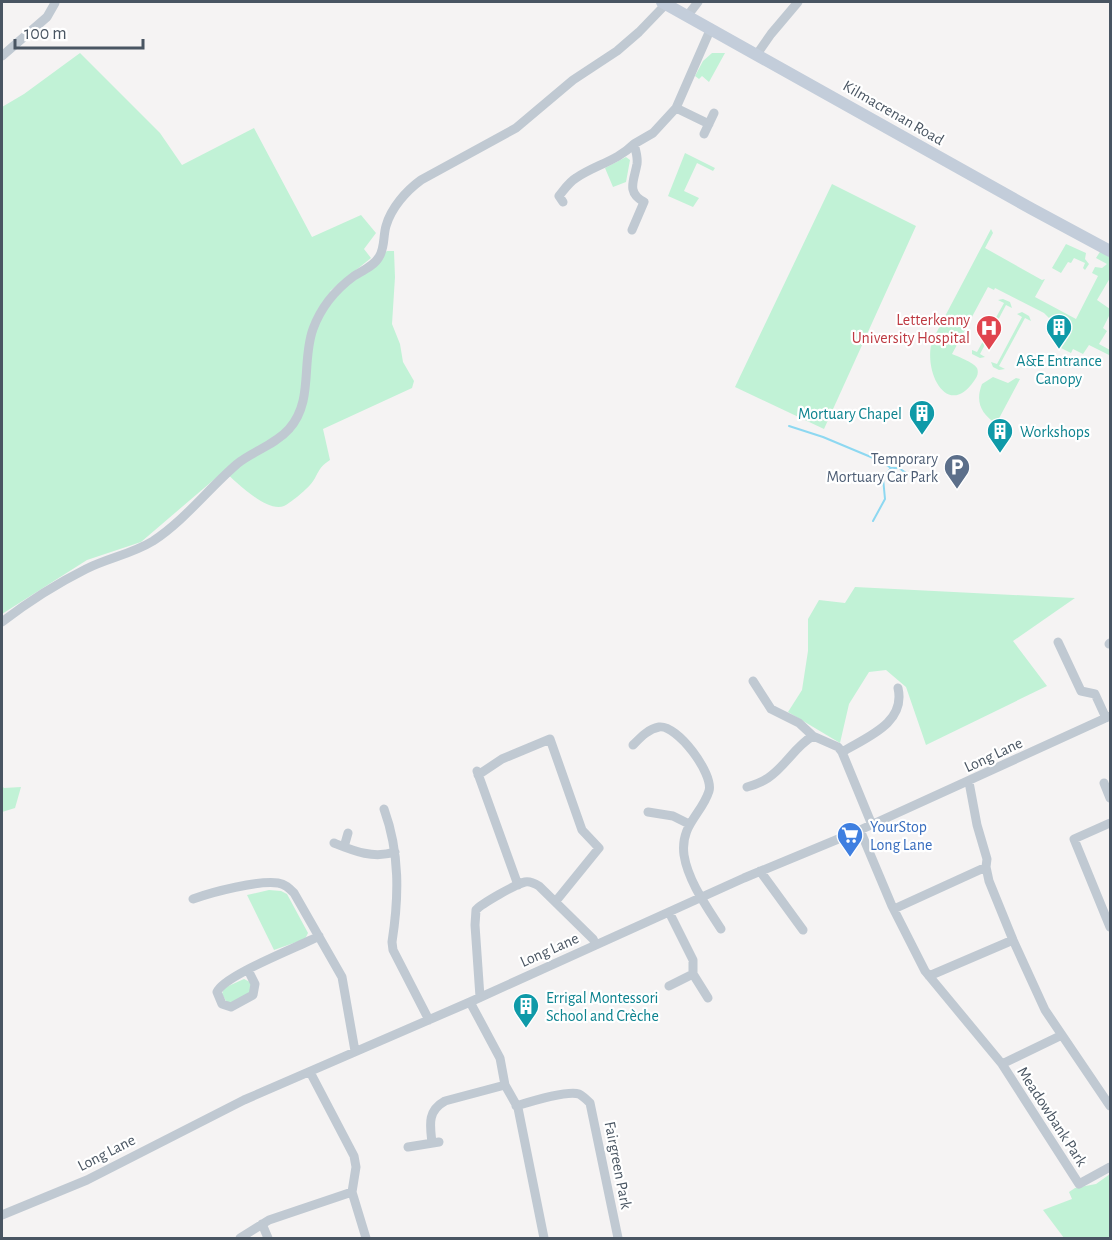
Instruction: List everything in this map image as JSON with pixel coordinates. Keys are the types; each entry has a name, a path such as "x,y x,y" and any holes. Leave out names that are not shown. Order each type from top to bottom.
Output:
{"main road":[{"name":"Kilmacrenan Road","path":"664,3 1110,251"}],"street":[{"path":"688,15 698,2"},
{"path":"757,54 798,2"},
{"path":"2,56 47,17 55,3"},
{"path":"2,622 44,593 85,570 138,549 161,535 238,463 279,438 289,429 304,399 309,344 313,328 330,297 379,258 386,226 411,187 516,128 573,80 617,51 639,32 664,3"},
{"path":"563,202 559,196 572,180 626,153 634,144 653,133 676,108 711,28"},
{"path":"676,108 709,124"},
{"path":"704,134 714,113"},
{"path":"632,230 644,202 636,197 632,189 637,162 634,144"},
{"path":"1058,642 1081,691 1095,694 1108,717"},
{"path":"753,681 771,709 799,723 813,736 838,747 872,825"},
{"path":"842,752 880,730 893,718 899,707 898,687"},
{"name":"Long Lane","path":"2,1215 87,1180 216,1113 470,1002 760,871 803,855 969,782 1108,717"},
{"path":"633,745 650,731 661,726 668,728 680,737 697,759 708,779 709,791 688,824 684,857 702,898 721,929"},
{"path":"747,788 766,780 802,742 813,736"},
{"path":"518,885 478,773 502,759 550,739 582,830 602,849 556,901"},
{"path":"969,782 977,825 987,859 989,881 1013,940 1045,1010 1110,1106"},
{"path":"1104,783 1110,798"},
{"path":"384,809 395,852 398,888 393,951 429,1020"},
{"path":"648,812 673,816 688,824"},
{"path":"1110,823 1074,839 1110,927"},
{"name":"Meadowbank Park","path":"860,830 894,909 929,976 1002,1064 1079,1184 1110,1167"},
{"path":"344,847 348,832"},
{"path":"334,843 373,855 395,852"},
{"path":"894,909 986,867"},
{"path":"760,871 804,930"},
{"path":"480,997 476,910 482,904 518,885 526,882 535,883 556,901 593,939 596,945"},
{"path":"194,899 232,889 279,883 294,893 344,982 355,1051"},
{"path":"669,912 693,960 693,974 708,998"},
{"path":"248,970 255,984 253,995 231,1007 222,1004 218,996 219,987 228,980 248,970 319,936"},
{"path":"929,976 1013,940"},
{"path":"669,986 693,974"},
{"path":"470,1002 500,1059 505,1085 516,1106 544,1239"},
{"name":"Meadowbank Park","path":"1002,1064 1062,1035"},
{"path":"310,1072 354,1156 356,1167 352,1192 366,1239"},
{"path":"408,1147 435,1143 430,1117 439,1104 505,1085"},
{"name":"Fairgreen Park","path":"516,1106 540,1099 573,1094 579,1095 590,1103 618,1239"},
{"path":"240,1239 268,1220 352,1192"},
{"path":"262,1224 268,1239"}],"green space":[{"path":"80,53 160,133 182,165 254,128 312,237 361,215 376,233 364,249 371,258 330,291 334,296 387,251 394,251 392,324 400,344 403,362 414,381 412,388 323,429 330,460 322,466 308,487 286,505 277,507 261,501 224,471 141,542 87,560 2,614 2,107 24,94"},
{"path":"712,53 725,53 709,82 702,76 699,79 695,76 703,61"},
{"path":"685,153 715,168 713,171 697,163 684,191 699,198 693,207 668,196"},
{"path":"626,157 630,160 626,182 613,187 605,168"},
{"path":"832,184 916,226 824,429 735,387"},
{"path":"991,229 993,233 985,248 1042,280 1045,279 1035,297 1076,319 1098,276 1092,273 1095,267 1102,268 1107,264 1096,258 1103,247 1110,251 1110,278 1097,300 1110,309 1103,328 1107,331 1099,344 1110,350 1109,355 1089,345 1083,354 1073,349 1071,353 1057,346 1062,330 1055,316 1049,318 1044,313 995,288 994,290 988,287 952,354 975,366 978,370 977,376 964,392 955,395 947,393 940,387 934,378 931,366 932,341"},
{"path":"1066,244 1086,253 1085,259 1089,264 1085,270 1083,268 1085,263 1074,258 1071,263 1068,262 1061,273 1052,268"},
{"path":"1003,299 1010,302 1012,308 1006,305 980,354 985,357 980,358 972,354 972,350 977,352 1004,303 998,300"},
{"path":"1022,312 1029,316 1031,321 1025,318 999,366 1005,369 999,370 993,367 991,362 997,364 1022,317 1017,314"},
{"path":"993,377 1008,383 1016,378 1020,379 996,424 986,416 979,402 982,384"},
{"path":"855,587 1075,598 1013,641 1047,686 926,745 906,687 886,670 869,672 849,704 840,743 788,712 802,690 808,651 808,619 819,600 845,603"},
{"path":"2,786 4,788 21,787 15,808 2,812"},
{"path":"269,890 287,894 308,933 305,939 274,950 247,895"},
{"path":"244,979 252,986 250,994 230,1003 226,1001 222,994 224,988"},
{"path":"1110,1174 1110,1238 1064,1238 1043,1210 1072,1199 1069,1192 1075,1188 1096,1184"}],"waterway":[{"path":"789,426 823,437 878,460 891,468 899,468 913,478 932,478"},
{"path":"873,521 885,499 883,478 890,469"}],"place":[{"name":"A&E Entrance Canopy","path":"1059,350"},
{"name":"Letterkenny University Hospital","path":"989,351"},
{"name":"Mortuary Chapel","path":"922,436"},
{"name":"Workshops","path":"1000,454"},
{"name":"Temporary Mortuary Car Park","path":"957,490"},
{"name":"YourStop Long Lane","path":"850,858"},
{"name":"Errigal Montessori School and Crèche","path":"526,1029"}]}
